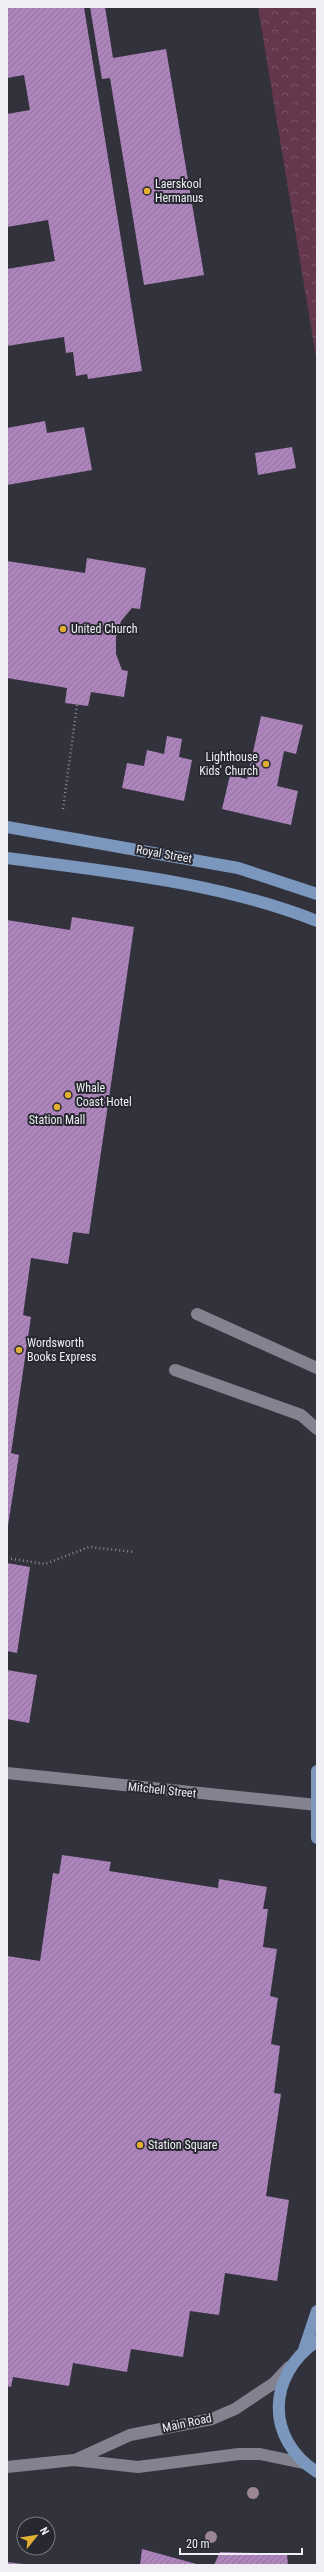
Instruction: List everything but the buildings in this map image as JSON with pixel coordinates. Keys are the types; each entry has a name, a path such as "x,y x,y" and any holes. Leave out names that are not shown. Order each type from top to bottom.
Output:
{"main road":[{"name":"Royal Street","path":"7,827 238,868 317,894"},
{"name":"Royal Street","path":"7,858 168,880 236,894 289,910 317,921"},
{"path":"197,1314 317,1368"},
{"path":"175,1370 301,1415 317,1429"},
{"path":"317,1771 317,1838"},
{"name":"Mitchell Street","path":"7,1773 316,1805"},
{"path":"304,2350 317,2311"},
{"name":"Main Road","path":"74,2460 130,2435 212,2419 235,2409 274,2383 304,2350 317,2341"},
{"name":"Main Road","path":"289,2367 280,2389 278,2416 286,2442 303,2463 317,2472"},
{"name":"Main Road","path":"7,2467 74,2460 138,2467 239,2454 260,2454 303,2463"}],"path":[{"path":"59,836 76,704"},
{"path":"7,1558 45,1564 89,1547 135,1552"}],"green space":[{"path":"258,7 317,7 317,363"}],"place":[{"name":"Laerskool Hermanus","path":"147,191"},
{"name":"United Church","path":"63,629"},
{"name":"Lighthouse Kids' Church","path":"266,764"},
{"name":"Whale Coast Hotel","path":"68,1095"},
{"name":"Station Mall","path":"57,1107"},
{"name":"Wordsworth Books Express","path":"19,1350"},
{"name":"Station Square","path":"140,2145"}]}
